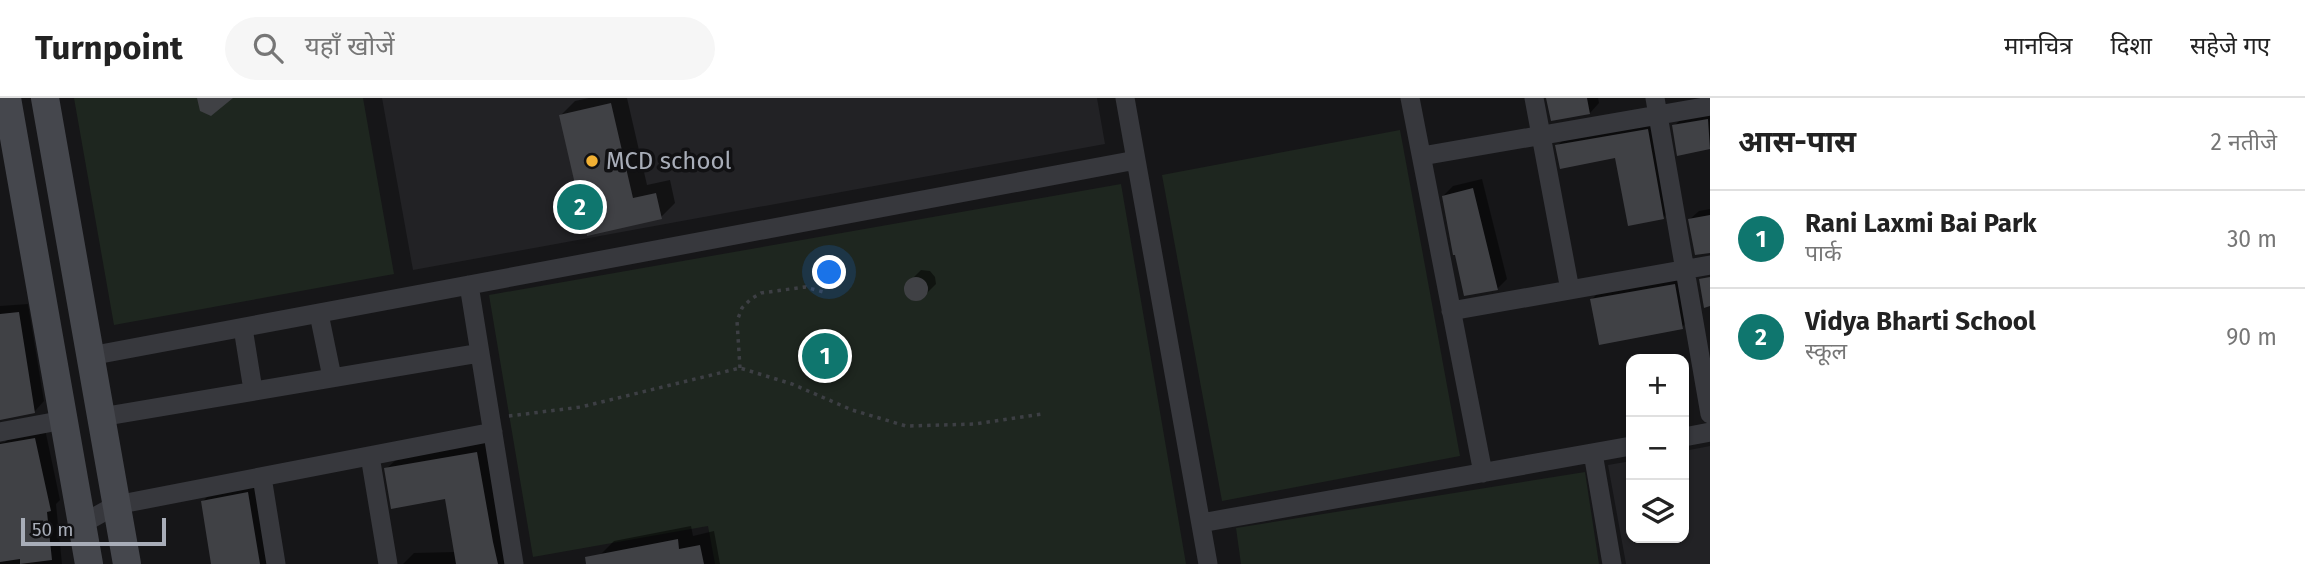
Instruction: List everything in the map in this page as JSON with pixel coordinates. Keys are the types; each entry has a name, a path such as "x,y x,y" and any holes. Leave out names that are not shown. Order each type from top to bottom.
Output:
{"street":[{"path":"7,98 89,564"},
{"path":"45,98 127,564"},
{"path":"1125,98 1208,564"},
{"path":"1410,98 1483,473"},
{"path":"1534,98 1570,289"},
{"path":"1422,156 1541,135 1657,106 1710,106"},
{"path":"1657,106 1710,414"},
{"path":"90,356 1136,160"},
{"path":"1451,311 1710,265"},
{"path":"469,285 514,564"},
{"path":"319,314 332,377"},
{"path":"243,328 253,390"},
{"path":"101,417 480,353"},
{"path":"0,432 64,420"},
{"path":"82,524 116,505 493,432"},
{"path":"1689,436 1710,432"},
{"path":"1201,523 1626,447"},
{"path":"1593,453 1612,564"},
{"path":"370,456 388,564"},
{"path":"262,477 276,564"}],"path":[{"path":"740,368 737,321 742,308 751,299 761,293 805,286 827,293"},
{"path":"509,416 581,407 740,368 792,384 852,410 906,425 975,424 1042,414"}],"shaded area":[{"path":"74,98 363,98 394,274 114,325"},
{"path":"382,98 1097,98 1105,144 413,270"},
{"path":"1400,130 1460,456 1222,501 1162,175"},
{"path":"1121,184 1186,564 715,564 708,526 533,557 489,295"},
{"path":"1710,446 1710,564 1626,564 1608,465 1626,462 1626,543 1689,543 1689,450"},
{"path":"1585,472 1599,564 1241,564 1236,528"}],"building":[{"path":"197,98 233,98 211,116 200,111"},
{"path":"1546,98 1587,98 1590,114 1551,121"},
{"path":"611,103 633,198 656,193 662,219 587,236 559,115"},
{"path":"1708,119 1710,149 1677,156 1672,125"},
{"path":"1648,129 1664,219 1628,226 1615,158 1560,169 1555,145"},
{"path":"1473,188 1498,290 1464,296 1442,196"},
{"path":"1710,215 1710,253 1695,255 1688,219"},
{"path":"916,277 925,280 928,289 925,298 916,301 907,298 904,289 907,280"},
{"path":"1710,277 1710,306 1704,308 1699,279"},
{"path":"1675,284 1683,329 1599,345 1590,299"},
{"path":"19,312 35,413 0,420 0,314"},
{"path":"35,438 51,511 47,512 52,560 20,564 20,559 0,562 0,444"},
{"path":"477,452 498,564 456,564 445,499 391,509 384,468"},
{"path":"248,492 260,564 211,564 201,501"},
{"path":"678,539 679,549 700,545 704,564 586,564 585,557"}],"place":[{"name":"MCD school","path":"592,161"},
{"name":"Vidya Bharti School","path":"580,207"},
{"name":"Rani Laxmi Bai Park","path":"825,356"}]}
